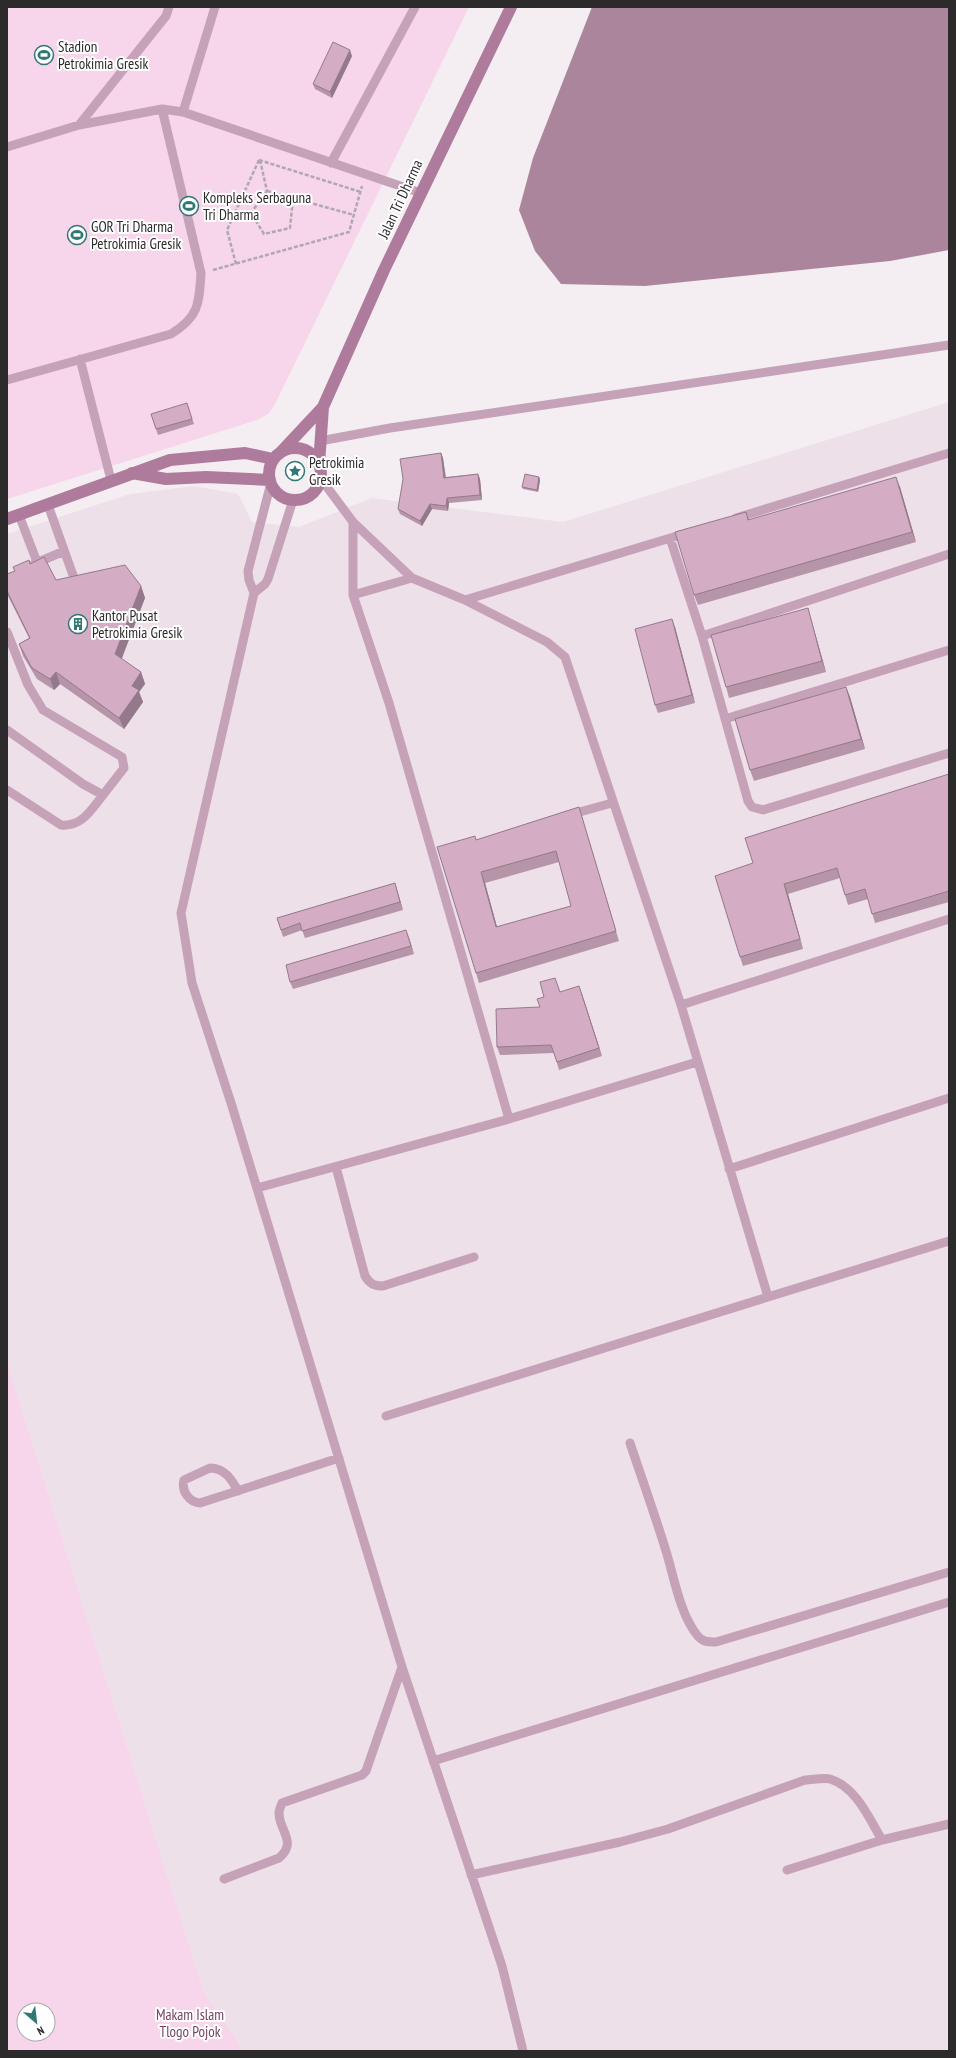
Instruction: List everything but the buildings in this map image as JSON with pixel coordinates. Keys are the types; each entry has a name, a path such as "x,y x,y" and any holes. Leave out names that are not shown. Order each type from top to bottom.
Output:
{"main road":[{"name":"Jalan Tri Dharma","path":"276,456 322,407 421,193 511,7"},
{"name":"Jalan Tri Dharma","path":"320,464 322,407"},
{"path":"7,519 48,505 130,473 170,460 245,453 276,456 294,448 309,452 320,464 321,479 314,492 301,500 293,500 280,495 270,481 276,456"},
{"path":"130,473 166,480 206,477 270,481"}],"lane":[{"path":"79,125 166,16 170,7"},
{"path":"183,112 215,7"},
{"path":"332,163 415,7"},
{"path":"7,380 171,334 184,326 195,313 198,304 201,273 162,109"},
{"path":"9,145 79,125 162,109 183,112 421,193"},
{"path":"320,442 390,428 949,345"},
{"path":"80,359 111,480"},
{"path":"730,520 949,453"},
{"path":"321,479 353,522 412,578 465,600 547,642 565,657 612,803 681,1005 768,1297"},
{"path":"270,481 248,571 249,580 254,593 181,913 192,983 232,1106 402,1667 502,1966 523,2051"},
{"path":"254,593 265,584 268,579 293,500"},
{"path":"48,505 74,578"},
{"path":"19,515 38,562"},
{"path":"353,522 354,595 437,852 509,1119"},
{"path":"465,600 693,531"},
{"path":"670,538 702,636 748,801 752,807 758,810 770,808 949,753"},
{"path":"25,568 64,551"},
{"path":"702,636 949,554"},
{"path":"354,595 412,578"},
{"path":"7,632 28,685 43,710 122,757 124,768 83,820 69,826 61,825 7,790"},
{"path":"725,719 949,650"},
{"path":"7,730 83,784 103,795"},
{"path":"560,817 612,803"},
{"path":"681,1005 949,919"},
{"path":"257,1188 509,1119 697,1062"},
{"path":"729,1169 949,1098"},
{"path":"336,1167 365,1276 373,1285 382,1286 474,1257"},
{"path":"386,1416 949,1241"},
{"path":"630,1443 666,1551 678,1594 691,1627 697,1636 705,1642 716,1642 949,1572"},
{"path":"238,1492 230,1478 214,1468 184,1480 182,1485 186,1494 197,1504 238,1492 297,1473 339,1458"},
{"path":"433,1761 949,1602"},
{"path":"224,1879 279,1858 286,1852 288,1844 279,1812 282,1803 362,1775 369,1765 402,1667"},
{"path":"471,1875 620,1842 668,1829 805,1780 829,1778 845,1786 861,1805 882,1840"},
{"path":"787,1870 882,1840 949,1824"}],"path":[{"path":"236,264 227,230 259,160"},
{"path":"259,160 267,191"},
{"path":"259,160 361,192"},
{"path":"201,273 348,233 365,174"},
{"path":"267,191 251,213 264,234 290,228 293,198"},
{"path":"267,191 354,215"}],"shaded area":[{"path":"592,7 949,7 949,250 890,261 645,286 561,284 535,251 519,210 533,158"},
{"name":"Petrokimia Gresik","path":"949,402 949,2051 244,2051 203,1990 7,1362 7,534 130,494 194,486 238,494 252,522 299,527 372,498 563,522"}],"green space":[{"name":"Kompleks Serbaguna Tri Dharma","path":"7,7 469,7 274,406 268,414 257,420 7,499"},
{"name":"Makam Islam Tlogo Pojok","path":"7,1362 203,1990 244,2051 7,2051"}],"place":[{"name":"Stadion Petrokimia Gresik","path":"44,55"},
{"name":"Kompleks Serbaguna Tri Dharma","path":"189,206"},
{"name":"GOR Tri Dharma Petrokimia Gresik","path":"77,235"},
{"name":"Petrokimia Gresik","path":"295,471"},
{"name":"Kantor Pusat Petrokimia Gresik","path":"78,624"}]}
